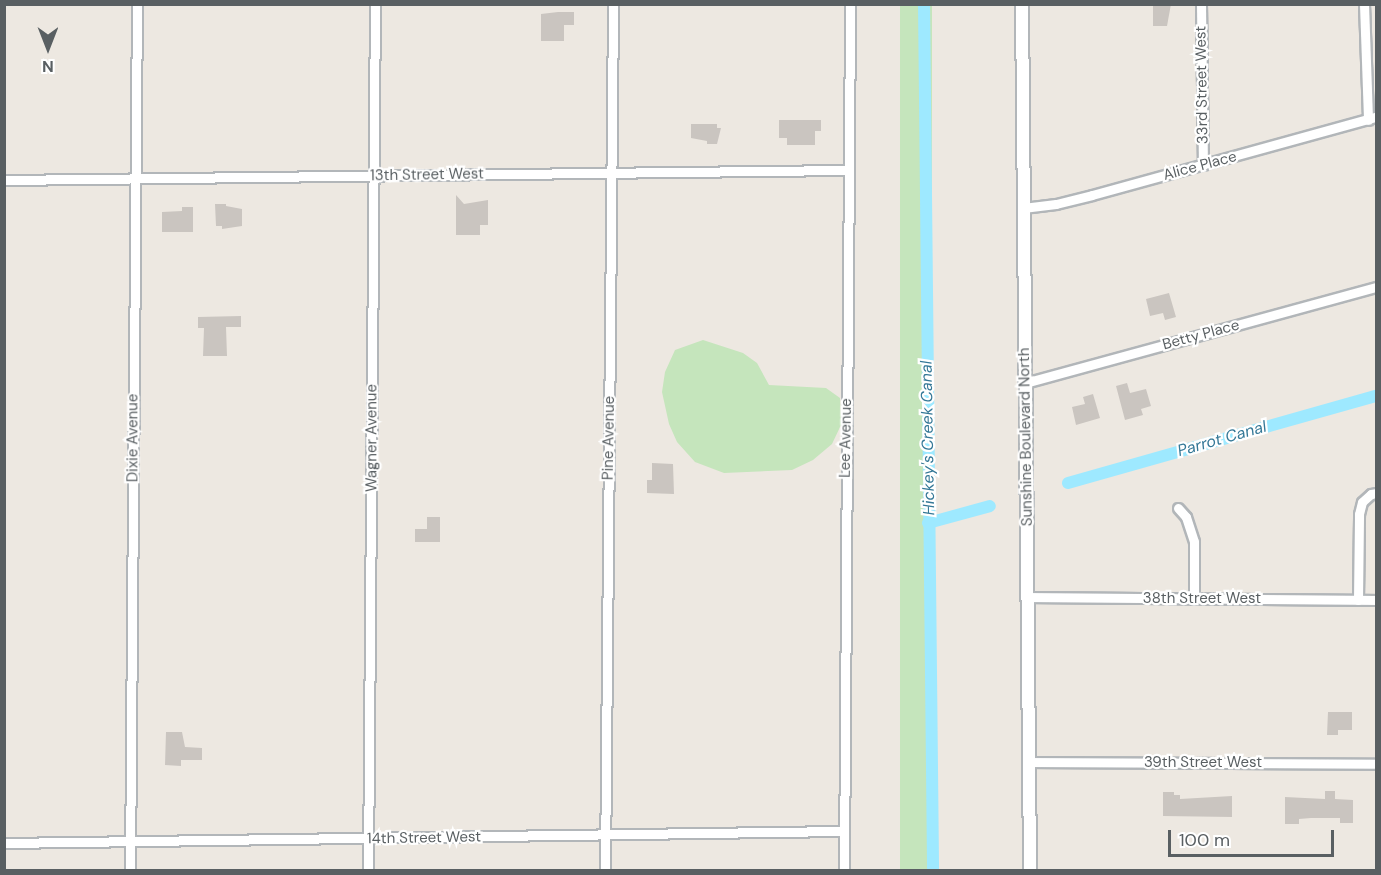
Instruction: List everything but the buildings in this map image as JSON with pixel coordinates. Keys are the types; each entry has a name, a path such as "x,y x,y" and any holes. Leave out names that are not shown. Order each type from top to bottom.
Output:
{"street":[{"name":"Dixie Avenue","path":"130,870 137,4"},
{"name":"Wagner Avenue","path":"368,870 375,4"},
{"name":"Pine Avenue","path":"605,870 613,4"},
{"name":"Lee Avenue","path":"844,870 850,4"},
{"name":"Sunshine Boulevard North","path":"1022,4 1030,870"},
{"name":"33rd Street West","path":"1201,4 1203,165"},
{"path":"1364,4 1372,118"},
{"name":"Alice Place","path":"1023,208 1056,204 1372,118"},
{"name":"13th Street West","path":"4,180 849,170"},
{"name":"Betty Place","path":"1025,383 1377,287"},
{"path":"1358,600 1359,514 1362,502 1371,494 1377,493"},
{"path":"1178,508 1186,517 1194,542 1194,599"},
{"name":"38th Street West","path":"1028,597 1377,600"},
{"name":"39th Street West","path":"1029,762 1377,764"},
{"name":"14th Street West","path":"4,843 844,831"}],"green space":[{"path":"900,5 932,5 932,870 900,870"},
{"path":"703,340 743,353 757,363 769,385 826,388 840,398 841,425 832,444 813,460 792,470 724,473 695,462 677,442 669,424 662,392 665,372 675,350"}],"waterway":[{"name":"Hickey's Creek Canal","path":"924,4 933,870"},
{"name":"Parrot Canal","path":"1068,483 1376,396"},
{"name":"Parrot Canal","path":"928,523 990,506"}]}
